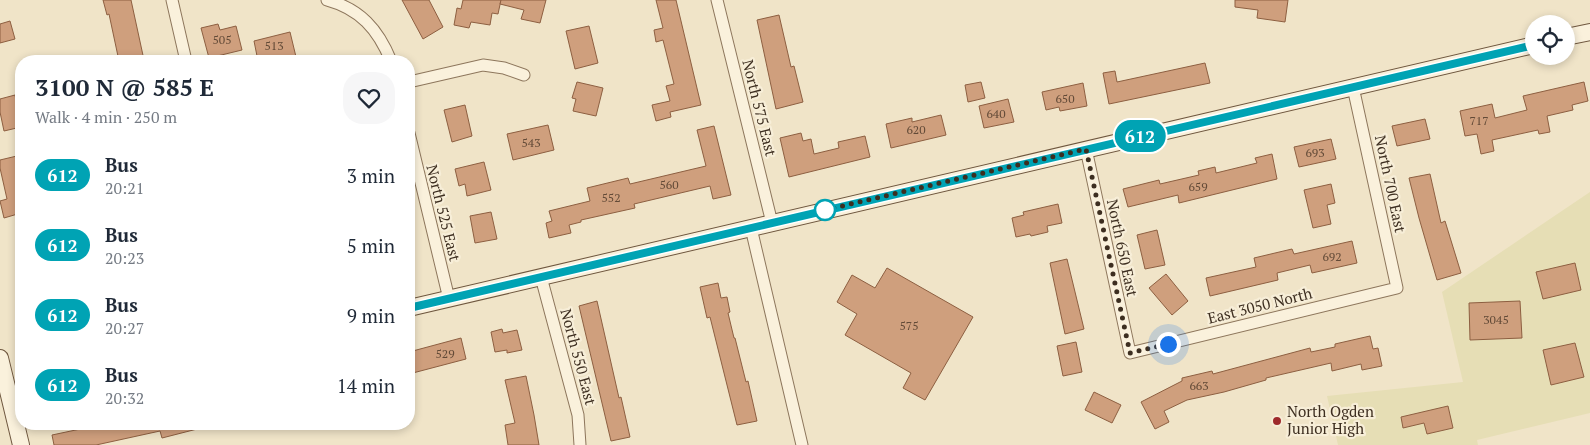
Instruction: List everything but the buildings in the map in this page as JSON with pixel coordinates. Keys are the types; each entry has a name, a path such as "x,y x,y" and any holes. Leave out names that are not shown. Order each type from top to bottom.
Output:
{"main road":[{"path":"1575,35 1590,32"},
{"path":"415,307 1525,47"},
{"path":"0,358 15,419"},
{"path":"18,430 21,445"}],"street":[{"path":"172,0 185,55"},
{"path":"327,0 353,10 365,20 385,47 388,55"},
{"name":"North 575 East","path":"717,0 772,223"},
{"path":"415,81 483,65 504,68 524,75"},
{"name":"North 700 East","path":"1353,87 1397,288"},
{"name":"North 650 East","path":"1086,149 1130,353"},
{"name":"North 525 East","path":"415,158 449,299"},
{"path":"751,228 802,445"},
{"name":"North 550 East","path":"542,277 578,414 580,445"},
{"name":"East 3050 North","path":"1130,353 1397,288"}],"shaded area":[{"path":"1590,192 1590,413 1477,440 1478,445 1338,445 1327,396 1463,382 1442,292"}],"bus line":[{"name":"612","path":"415,307 1525,47"}],"place":[{"name":"North Ogden Junior High","path":"1277,421"}],"route":[{"path":"825,210 1086,149 1130,353 1168,344"}]}
